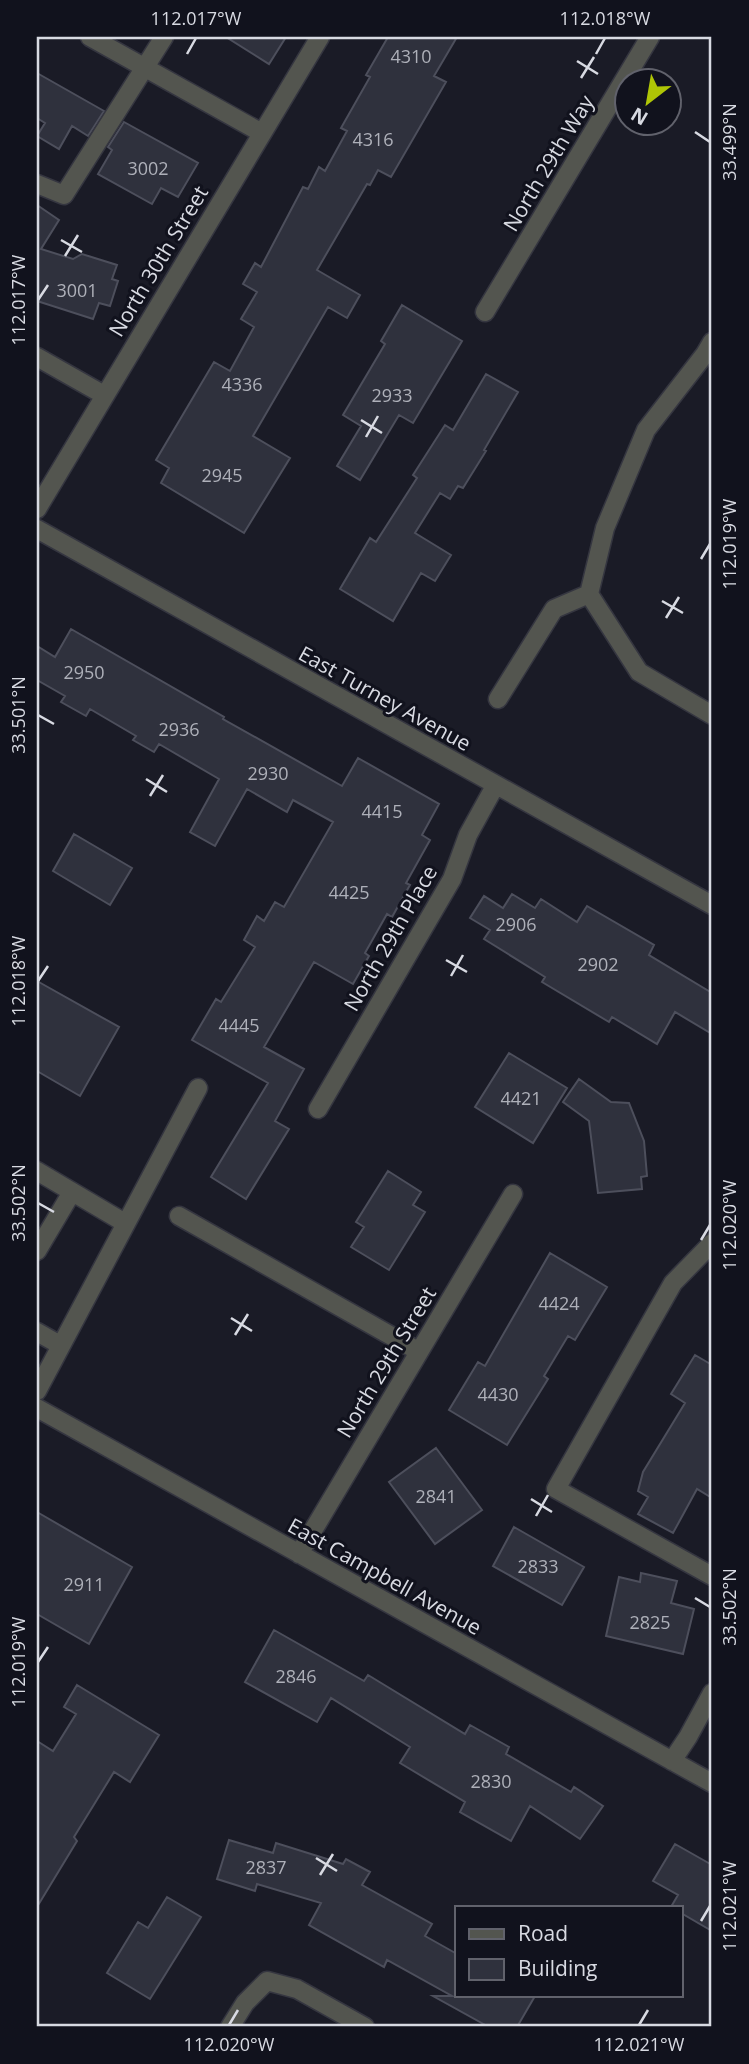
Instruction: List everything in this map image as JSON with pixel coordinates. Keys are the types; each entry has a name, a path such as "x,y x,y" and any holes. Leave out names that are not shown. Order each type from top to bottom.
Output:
{"street":[{"path":"90,37 262,133"},
{"path":"37,184 64,195 164,37"},
{"name":"North 30th Street","path":"37,509 320,37"},
{"name":"North 29th Way","path":"485,312 650,37"},
{"path":"712,342 646,430 605,528 589,594 639,672 712,715"},
{"path":"37,357 104,395"},
{"name":"East Turney Avenue","path":"37,529 712,905"},
{"path":"498,699 554,610 589,594"},
{"name":"North 29th Place","path":"318,1109 453,879 468,835 495,786"},
{"path":"37,1391 198,1088"},
{"path":"37,1171 125,1223"},
{"path":"37,1251 72,1192"},
{"name":"North 29th Street","path":"299,1554 513,1194"},
{"path":"179,1216 418,1351"},
{"path":"712,1243 673,1283 556,1489 712,1576"},
{"path":"37,1332 60,1345"},
{"name":"East Campbell Avenue","path":"37,1408 712,1783"},
{"path":"672,1761 712,1693"},
{"path":"230,2027 245,2003 267,1981 297,1989 365,2027"}],"building":[{"path":"226,37 286,37 269,64"},
{"path":"388,37 457,37 434,76 446,82 391,177 378,170 370,185 367,184 317,270 360,295 347,318 328,307 253,436 290,458 244,533 161,483 169,468 156,460 214,362 230,371 254,327 241,319 257,292 243,284 255,263 261,267 303,187 308,189 319,167 325,171 347,131 341,128 370,77 366,75"},
{"path":"37,73 104,111 88,136 72,126 59,149 37,136 45,123 37,118"},
{"path":"124,122 198,163 178,197 161,188 152,204 98,174 112,150 108,147"},
{"path":"37,205 59,220 41,249 73,259 82,254 117,265 112,279 118,281 110,306 99,303 93,319 37,301"},
{"path":"402,305 462,341 413,423 399,415 360,480 337,466 361,426 343,415 385,344 381,341"},
{"path":"486,374 518,392 463,488 458,486 450,499 440,493 415,533 451,555 435,581 421,573 393,621 340,589 370,538 376,542 417,478 413,475 445,425 453,430"},
{"path":"71,629 342,786 358,758 439,804 422,835 430,840 406,883 410,885 392,917 387,914 365,953 369,956 353,984 314,962 264,1047 304,1069 275,1121 289,1129 246,1199 211,1177 268,1083 192,1040 216,999 221,1002 255,947 244,940 257,916 264,921 275,902 284,907 333,822 293,800 287,812 247,789 215,846 190,832 219,779 159,744 154,752 133,740 136,736 90,709 86,716 61,702 65,696 37,680 37,646 55,657"},
{"path":"74,834 132,868 110,905 53,871"},
{"path":"512,894 535,908 541,899 577,922 587,906 654,945 649,955 712,993 712,1034 675,1012 657,1044 612,1017 609,1022 542,982 545,977 484,939 490,930 470,918 484,896 503,908"},
{"path":"37,981 119,1027 80,1096 37,1071"},
{"path":"509,1053 567,1088 533,1143 475,1107"},
{"path":"579,1079 611,1102 629,1103 644,1141 647,1176 641,1177 642,1189 598,1193 589,1121 563,1102"},
{"path":"388,1171 421,1192 413,1205 425,1212 389,1270 351,1247 364,1227 356,1222"},
{"path":"550,1253 607,1287 575,1340 568,1336 544,1376 548,1379 507,1445 449,1410 478,1362 485,1366"},
{"path":"695,1355 712,1365 712,1498 697,1489 673,1533 638,1514 648,1497 638,1491 643,1472 685,1403 671,1394"},
{"path":"436,1448 482,1510 435,1544 389,1482"},
{"path":"37,1512 132,1567 89,1644 37,1614"},
{"path":"514,1527 584,1567 562,1605 493,1566"},
{"path":"641,1573 677,1581 671,1603 694,1609 683,1654 606,1636 619,1577 640,1582"},
{"path":"274,1630 364,1681 368,1675 465,1734 470,1725 509,1747 506,1754 571,1792 574,1787 603,1806 580,1839 530,1806 511,1841 460,1812 465,1802 400,1763 410,1747 331,1698 317,1722 245,1682"},
{"path":"77,1685 159,1735 130,1782 114,1772 74,1837 77,1841 37,1907 37,1741 53,1751 76,1714 64,1707"},
{"path":"229,1840 273,1853 276,1843 343,1864 346,1859 370,1872 362,1885 432,1924 425,1936 455,1953 455,1997 534,1997 517,2027 489,2027 433,1996 452,1996 387,1960 384,1967 309,1925 321,1903 257,1884 255,1891 217,1879"},
{"path":"675,1844 712,1865 712,1931 682,1914 682,1906 672,1906 678,1895 653,1881"},
{"path":"167,1897 201,1917 150,1999 107,1973 138,1922 148,1928"}]}
